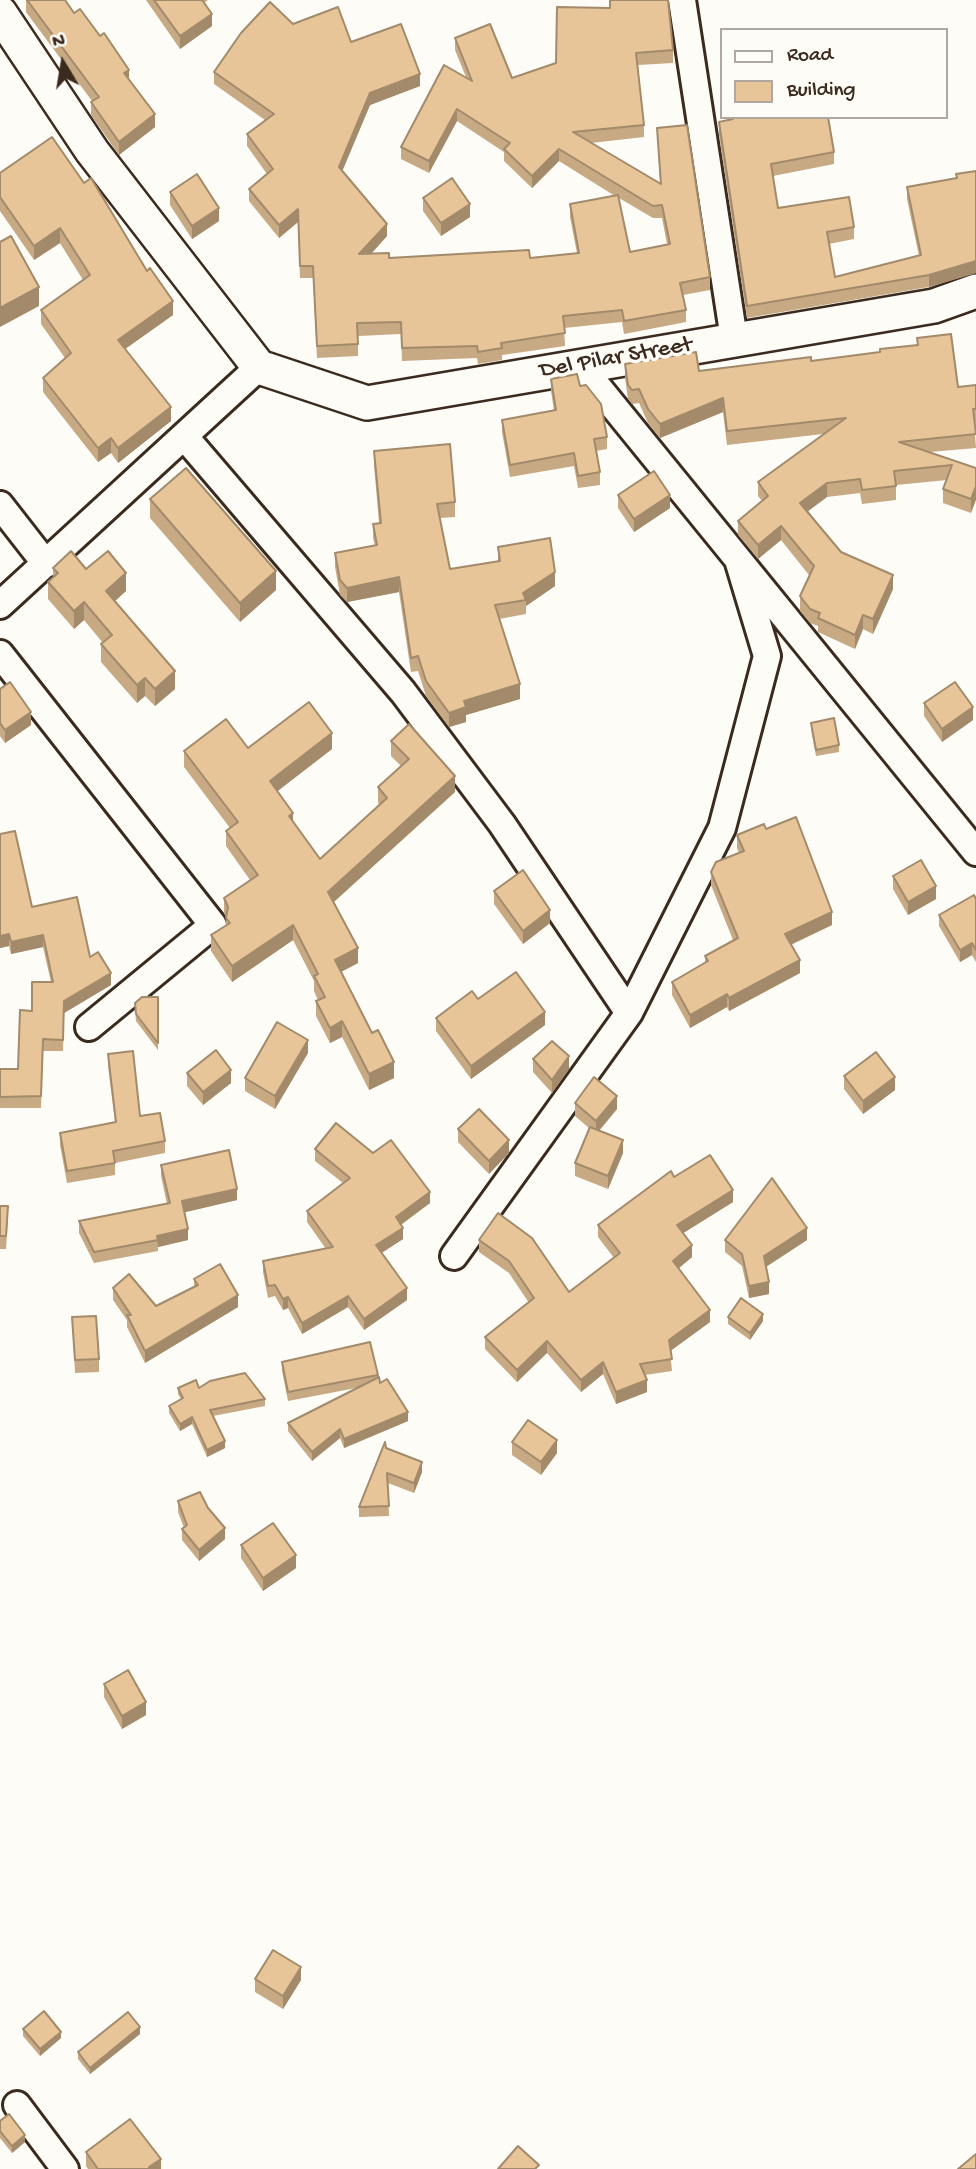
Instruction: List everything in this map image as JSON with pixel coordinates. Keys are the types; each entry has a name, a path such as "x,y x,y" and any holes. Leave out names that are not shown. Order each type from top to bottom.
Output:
{"street":[{"path":"682,0 734,339"},
{"path":"0,13 92,151 259,367 0,605"},
{"name":"Del Pilar Street","path":"259,367 367,403 934,306 976,291"},
{"path":"580,365 976,852"},
{"path":"184,436 403,692 502,824 629,1013"},
{"path":"0,505 46,564"},
{"path":"454,1256 629,1013 722,828 767,656 739,563"},
{"path":"0,654 213,925 89,1027"},
{"path":"17,2105 65,2169"}],"building":[{"path":"27,0 65,0 74,13 80,9 100,36 104,33 129,70 124,73 155,114 119,142 91,102 99,97"},
{"path":"154,0 202,0 212,14 180,36"},
{"path":"610,0 668,0 673,50 636,53 644,125 573,132 661,184 657,128 687,125 710,277 680,283 686,310 624,321 622,310 563,316 565,333 501,343 502,348 478,352 477,346 402,348 401,322 357,323 358,344 317,346 313,266 300,266 298,209 279,225 249,189 273,169 247,134 274,114 214,72 241,33 270,2 293,24 338,7 351,42 401,24 420,74 370,93 339,167 387,224 359,254 389,253 389,258 529,250 530,258 579,253 570,204 618,195 630,252 670,244 662,205 653,206 559,149 532,176 504,149 510,143 457,109 429,161 401,147 444,65 472,81 455,38 490,24 512,78 556,63 557,7 610,8"},
{"path":"733,119 828,119 834,152 771,164 778,208 849,197 854,227 827,232 835,277 921,255 907,187 957,178 956,174 976,171 976,261 929,275 747,306 719,122"},
{"path":"52,137 84,183 91,178 147,271 150,268 173,301 118,340 171,407 118,448 111,438 98,448 43,378 71,353 41,310 90,275 60,228 34,246 0,197 0,173"},
{"path":"197,174 219,208 192,226 170,192"},
{"path":"452,178 470,204 441,223 423,198"},
{"path":"11,236 39,287 0,308 0,242"},
{"path":"951,334 958,387 976,385 976,409 973,409 976,434 899,442 976,468 976,486 971,499 943,489 952,465 894,471 896,486 862,490 860,479 827,483 800,503 841,552 893,575 873,619 863,615 855,635 818,618 820,613 810,609 800,596 814,566 781,526 758,545 738,521 768,496 758,482 846,418 727,431 723,398 660,424 648,409 639,389 632,390 628,385 625,364 696,352 699,371 811,357 811,361 918,345 917,338"},
{"path":"577,374 580,386 586,385 601,404 607,437 594,439 600,472 578,476 574,453 510,465 502,420 556,410 551,379"},
{"path":"450,444 455,502 437,504 450,569 500,561 498,547 550,538 555,572 523,593 526,600 495,605 520,684 464,701 466,707 449,713 426,681 418,656 411,658 399,577 347,588 340,580 335,553 377,545 373,524 381,523 374,451"},
{"path":"186,468 276,571 240,603 150,499"},
{"path":"654,471 670,495 634,519 618,495"},
{"path":"71,551 86,569 108,551 126,573 106,591 175,671 155,689 145,678 137,685 101,644 112,635 84,602 74,611 48,582 58,573 53,568"},
{"path":"10,682 31,712 5,730 0,723 0,689"},
{"path":"955,682 973,707 942,729 924,703"},
{"path":"309,702 332,733 270,781 293,813 289,816 320,859 387,798 378,787 409,759 391,741 409,724 455,776 328,892 358,948 335,960 372,1033 378,1030 394,1062 369,1074 342,1021 330,1028 316,1001 325,997 314,976 318,974 293,925 232,966 211,935 230,923 226,918 228,907 224,898 258,875 226,831 238,822 184,751 226,719 248,748"},
{"path":"834,718 839,745 816,750 811,723"},
{"path":"796,817 832,912 785,934 800,960 729,998 727,994 690,1015 672,982 708,961 705,956 738,938 711,872 716,862 744,851 737,835 764,824 766,829"},
{"path":"15,831 32,907 77,897 90,957 98,952 111,973 64,1001 63,1040 43,1039 41,1096 0,1097 0,1069 18,1069 20,1010 32,1011 32,982 53,982 43,935 11,942 9,934 0,936 0,834"},
{"path":"921,860 936,886 908,902 893,876"},
{"path":"523,870 550,910 523,931 494,891"},
{"path":"974,895 976,950 972,943 960,950 939,915"},
{"path":"516,972 545,1012 471,1066 436,1018 472,991 478,999"},
{"path":"142,997 158,997 158,1043 136,1014 135,1003"},
{"path":"277,1022 308,1040 275,1096 245,1078"},
{"path":"552,1041 569,1056 552,1080 533,1059"},
{"path":"216,1050 231,1070 203,1092 187,1073"},
{"path":"133,1051 140,1116 160,1113 165,1141 113,1151 115,1163 67,1171 60,1133 116,1122 108,1054"},
{"path":"876,1052 895,1077 863,1101 844,1076"},
{"path":"594,1077 617,1096 596,1121 575,1103"},
{"path":"479,1109 509,1140 489,1161 458,1129"},
{"path":"336,1123 373,1153 391,1140 430,1192 396,1217 403,1228 376,1245 407,1288 364,1319 348,1296 302,1323 288,1297 283,1299 275,1285 268,1286 263,1261 333,1247 307,1211 350,1178 315,1149"},
{"path":"590,1127 623,1140 608,1176 575,1163"},
{"path":"229,1150 237,1189 182,1201 188,1229 157,1236 158,1240 94,1252 79,1221 170,1203 161,1165"},
{"path":"710,1155 733,1190 677,1225 692,1245 673,1261 710,1310 669,1340 672,1359 640,1364 647,1380 616,1392 603,1362 581,1380 547,1341 517,1370 485,1337 534,1298 509,1261 479,1240 498,1213 532,1238 569,1292 620,1253 598,1225 671,1171 674,1177"},
{"path":"772,1178 807,1228 764,1256 769,1282 749,1286 742,1254 725,1240"},
{"path":"0,1206 8,1206 6,1236 0,1236"},
{"path":"220,1264 238,1295 145,1351 127,1315 131,1315 113,1288 129,1274 156,1306 198,1285 194,1279"},
{"path":"741,1298 763,1314 750,1333 728,1317"},
{"path":"96,1316 99,1359 75,1360 72,1317"},
{"path":"370,1342 378,1375 288,1392 282,1362"},
{"path":"245,1373 265,1399 210,1410 225,1441 207,1450 192,1417 180,1424 169,1406 183,1398 178,1388 196,1380 199,1388 210,1381"},
{"path":"379,1377 380,1383 387,1379 408,1412 344,1439 340,1429 312,1452 288,1423"},
{"path":"528,1420 557,1440 541,1462 512,1442"},
{"path":"385,1442 386,1448 422,1462 414,1483 387,1473 389,1506 359,1507"},
{"path":"200,1492 208,1508 225,1528 199,1550 182,1529 187,1525 178,1501"},
{"path":"273,1523 296,1555 263,1578 241,1545"},
{"path":"128,1670 146,1702 122,1716 104,1684"},
{"path":"273,1950 301,1967 283,1996 255,1979"},
{"path":"44,2011 61,2032 40,2049 23,2029"},
{"path":"128,2012 140,2027 90,2068 78,2052"},
{"path":"9,2114 25,2135 12,2146 0,2131 0,2121"},
{"path":"130,2119 161,2159 149,2167 151,2169 98,2169 86,2152"},
{"path":"518,2146 539,2165 535,2169 498,2169"},
{"path":"976,2154 976,2169 958,2169"}]}
